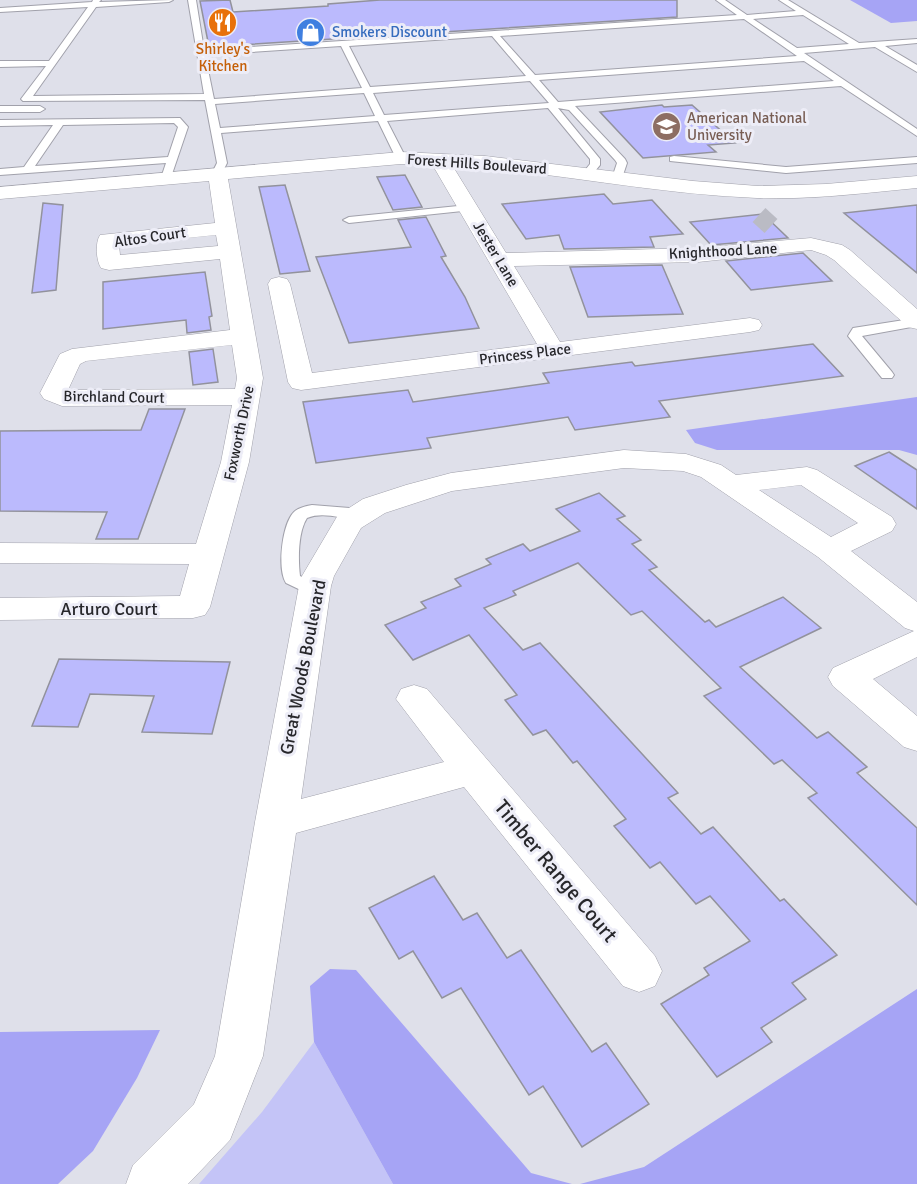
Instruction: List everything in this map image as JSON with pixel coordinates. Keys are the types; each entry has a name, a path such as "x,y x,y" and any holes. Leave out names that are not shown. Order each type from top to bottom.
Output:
{"street":[{"name":"Forest Hills Boulevard","path":"1,195 169,169 217,173 400,158 438,158 737,191 801,192 917,182"},
{"name":"Jester Lane","path":"438,158 553,350"},
{"name":"Foxworth Drive","path":"204,568 236,462 250,378 217,173"},
{"path":"737,191 788,247"},
{"name":"Knighthood Lane","path":"500,260 543,257 698,255 811,244 834,250 917,322"},
{"name":"Princess Place","path":"279,284 301,382 750,326"},
{"name":"Birchland Court","path":"244,336 81,354 69,359 53,393 62,398 248,397"},
{"name":"Great Woods Boulevard","path":"152,1184 212,1122 239,1056 275,822 315,590 318,576 350,522 374,506 416,491 451,482 624,459 686,463 711,471 732,484 829,550 917,620"},
{"path":"732,484 807,476 881,524 829,550"},
{"path":"0,553 204,568"},
{"name":"Arturo Court","path":"0,609 193,607 204,568"},
{"path":"917,642 846,677 917,737"},
{"name":"Timber Range Court","path":"414,699 639,971"},
{"path":"275,822 472,770"}],"lane":[{"path":"0,10 70,3 169,0"},
{"path":"192,0 222,163 217,173"},
{"path":"720,0 917,133"},
{"path":"783,0 858,46"},
{"path":"96,2 26,99 209,101 805,58"},
{"path":"201,53 805,14"},
{"path":"494,34 556,105 572,108 620,159 622,164 617,178"},
{"path":"840,35 851,34"},
{"path":"795,51 917,42"},
{"path":"344,44 400,158"},
{"path":"876,44 917,69"},
{"path":"0,64 51,63"},
{"path":"215,131 842,83"},
{"path":"0,109 175,108 209,101"},
{"path":"556,105 552,109 595,159 595,165 587,174"},
{"path":"144,121 151,108"},
{"path":"0,123 177,120 183,127 169,169 0,172"},
{"path":"27,171 60,122"},
{"path":"674,159 786,170 917,160"},
{"path":"349,220 468,208"},
{"path":"887,375 855,336 858,331 917,322"}],"shaded area":[{"path":"850,0 917,0 917,21 891,23"},
{"path":"917,397 917,455 899,450 717,450 695,443 686,430"},
{"path":"330,969 356,970 531,1173 572,1184 393,1184 314,1042 310,986"},
{"path":"917,989 917,1184 580,1184 644,1167"},
{"path":"160,1030 137,1078 93,1151 58,1184 0,1184 0,1032"},
{"path":"314,1042 393,1184 199,1184 262,1112"}],"building":[{"path":"230,0 233,12 380,0 677,0 677,17 209,47 200,1"},
{"name":"American National University","path":"662,105 664,107 692,105 735,143 708,145 716,152 643,158 600,112"},
{"path":"405,175 422,207 393,210 377,177"},
{"path":"285,185 310,271 280,274 259,187"},
{"path":"604,194 613,204 652,200 683,234 650,237 654,247 564,249 559,235 526,239 502,204"},
{"path":"43,203 63,205 56,290 32,293"},
{"path":"917,205 917,273 844,213"},
{"path":"763,214 788,238 711,245 690,222"},
{"path":"426,217 446,256 441,257 465,297 479,328 349,343 316,257 411,247 398,220"},
{"path":"803,253 832,281 751,290 726,261"},
{"path":"662,265 683,314 588,317 570,267"},
{"path":"205,272 212,316 209,317 211,330 187,333 186,320 103,329 103,282"},
{"path":"813,344 843,376 659,401 670,417 575,430 568,417 427,438 431,448 316,463 303,402 408,390 413,402 549,383 543,373 632,362 635,366"},
{"path":"213,349 218,382 193,385 189,352"},
{"path":"149,409 185,409 138,539 96,539 107,512 0,511 0,431 141,430"},
{"path":"889,452 917,470 917,509 855,466"},
{"path":"599,493 625,516 617,519 641,540 632,544 657,567 649,570 705,622 709,620 716,627 783,597 821,628 740,667 817,738 828,732 867,767 857,773 917,828 917,905 808,798 817,793 782,760 774,764 704,696 721,688 642,611 631,615 578,563 513,591 516,595 484,608 523,650 540,643 678,793 668,798 701,834 713,827 780,901 784,899 837,955 792,983 806,999 761,1028 772,1042 717,1077 661,1004 709,975 704,968 750,941 710,896 696,904 660,862 650,868 614,826 626,819 577,761 573,763 546,730 533,735 505,700 517,695 469,635 413,660 385,625 426,608 421,602 461,586 455,579 491,564 486,559 523,544 530,551 580,531 556,509"},
{"path":"59,659 230,662 212,734 142,732 154,696 90,694 78,727 32,726"},
{"path":"434,876 463,920 477,913 507,958 521,950 592,1052 606,1043 649,1104 582,1147 543,1086 529,1095 461,988 442,998 413,951 399,959 369,908"}],"tunnel":[{"path":"759,215 771,226"}],"place":[{"name":"Shirley's Kitchen","path":"223,22"},
{"name":"Smokers Discount","path":"311,32"},
{"name":"American National University","path":"666,127"}]}
